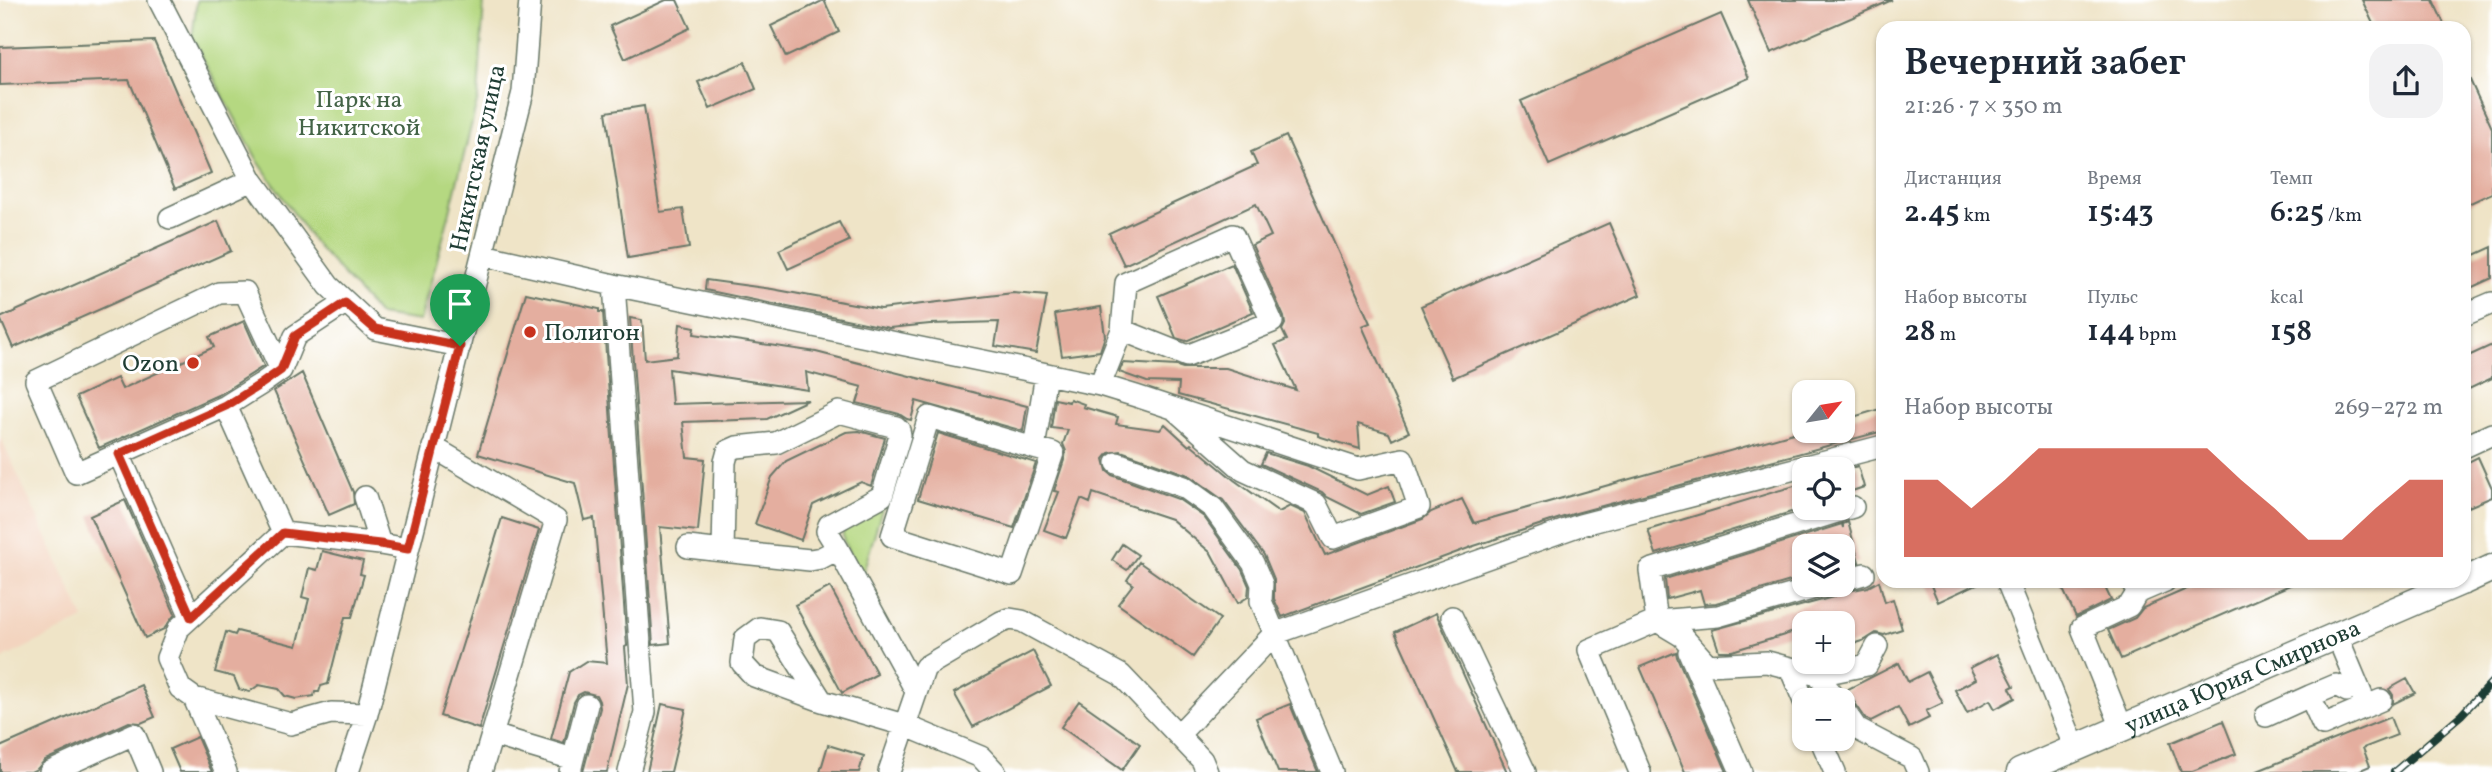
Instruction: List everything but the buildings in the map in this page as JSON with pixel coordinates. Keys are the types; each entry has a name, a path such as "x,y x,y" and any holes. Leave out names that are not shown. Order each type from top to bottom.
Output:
{"main road":[{"name":"улица Юрия Смирнова","path":"2471,577 2492,568"},
{"name":"улица Юрия Смирнова","path":"2020,772 2447,588"}],"street":[{"path":"159,0 252,180 329,286 375,329 460,346"},
{"name":"Никитская улица","path":"348,772 366,714 523,92 530,0"},
{"path":"170,218 252,180"},
{"path":"1100,385 1122,330 1126,283 1233,235 1272,322 1186,356 1122,330"},
{"path":"483,255 614,285 1100,385 1174,409 1358,469 1403,459 1419,506 1334,538 1317,503 1243,470 1174,409"},
{"path":"614,285 645,712 629,772"},
{"path":"281,370 245,292 219,293 36,381 76,472 226,406 281,370 295,336 345,303"},
{"path":"2471,312 2492,303"},
{"path":"1034,448 1045,374"},
{"path":"226,406 283,533"},
{"path":"723,551 724,461 728,451 737,447 776,443 839,412 900,430 882,496 827,528 916,691"},
{"path":"929,417 1034,448 1053,453 1012,574 892,536 929,417"},
{"path":"2471,444 2492,434"},
{"path":"433,447 556,520 481,772"},
{"path":"1178,735 1274,634 1580,525 1876,448"},
{"path":"119,454 191,617"},
{"path":"1116,463 1184,487 1213,509 1253,563 1262,584 1261,601 1332,772"},
{"path":"365,496 380,544"},
{"path":"1657,621 1650,570 1811,520"},
{"path":"366,714 331,713 291,724 194,698 180,688 167,658 179,628 283,533 408,549"},
{"path":"688,547 810,560 821,558 838,549"},
{"path":"1855,577 1864,574"},
{"path":"2010,588 2075,748"},
{"path":"2122,728 2082,628 2129,606 2134,588"},
{"path":"1640,772 1590,649 1657,621 1718,617 1792,595"},
{"path":"1452,617 1525,772"},
{"path":"889,772 925,667 1010,619 1022,621 1121,675 1202,761 1207,772"},
{"path":"1657,621 1682,636 1708,665 1767,662 1790,668 1798,688"},
{"path":"1682,636 1741,772"},
{"path":"2337,636 2369,697"},
{"path":"1855,667 1867,665 1877,646"},
{"path":"1818,674 1828,688"},
{"path":"2266,716 2336,685 2369,697"},
{"path":"2310,696 2323,725 2369,697"},
{"path":"194,698 226,772"},
{"path":"822,701 904,725 981,757 995,772"},
{"path":"493,735 572,765 587,705"},
{"path":"1855,726 1912,758 1918,772"},
{"path":"50,772 134,734 150,772"},
{"path":"1826,751 1835,772"}],"shaded area":[{"path":"0,436 84,619 0,660"}],"green space":[{"name":"Парк на Никитской","path":"197,0 484,0 478,98 420,321 379,315 312,240 258,161 192,38"},
{"path":"884,503 862,576 846,547 843,531 855,519"}],"railway":[{"path":"2394,772 2461,715 2492,682"}],"place":[{"name":"Полигон","path":"530,332"},
{"name":"Ozon","path":"193,363"}],"route":[{"path":"345,303 375,329 460,346 408,549 283,533 191,617 119,454 226,406 261,384 281,370 295,336 345,303"}]}
